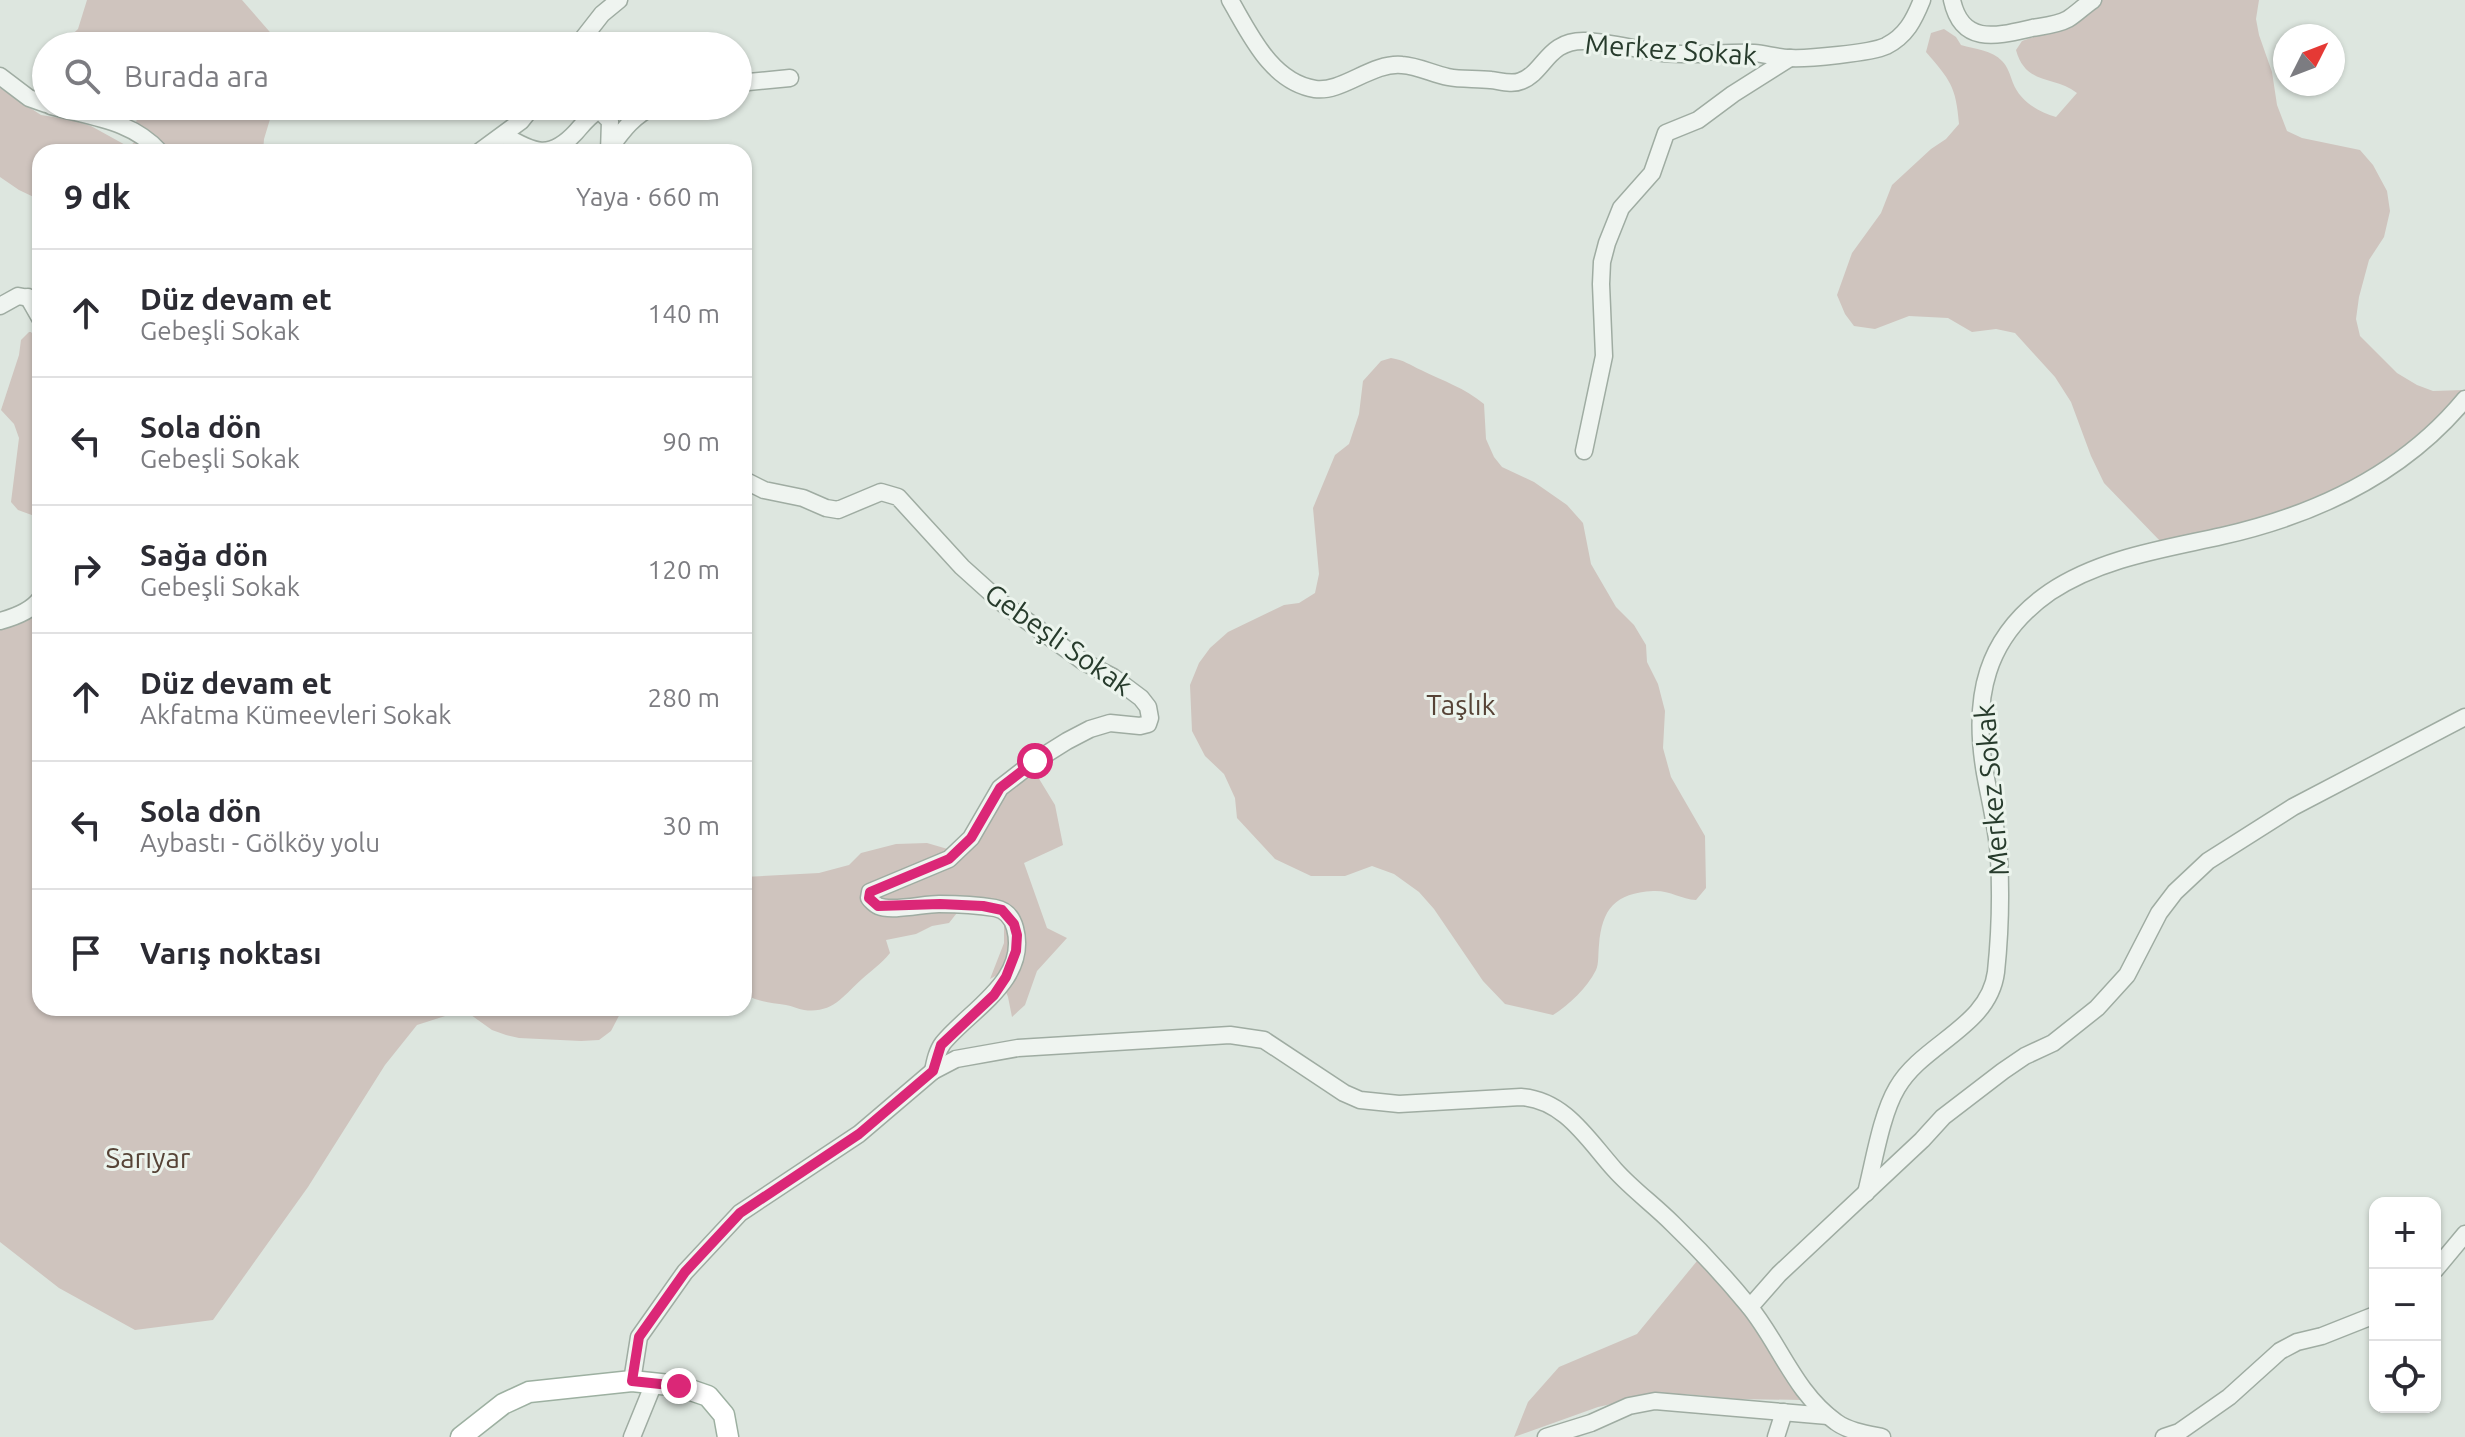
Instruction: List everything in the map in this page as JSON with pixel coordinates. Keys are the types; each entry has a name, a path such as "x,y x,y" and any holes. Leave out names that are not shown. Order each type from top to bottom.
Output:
{"main road":[{"path":"461,1437 503,1404 529,1392 632,1381 679,1386 708,1396 724,1415 728,1437"}],"street":[{"path":"588,32 602,14 619,0"},
{"name":"Merkez Sokak","path":"1230,0 1255,43 1275,66 1295,82 1316,89 1330,88 1362,74 1399,64 1449,77 1511,83 1522,81 1555,50 1584,41 1666,53 1757,53 1790,58 1870,51 1885,47 1908,29 1916,18 1922,0"},
{"path":"1952,0 1964,25 1977,34 1989,36 2059,22 2093,0"},
{"name":"Merkez Sokak","path":"1584,451 1604,356 1602,262 1621,208 1652,173 1666,133 1698,120 1790,58"},
{"path":"0,76 32,99"},
{"path":"752,82 790,78"},
{"path":"108,120 134,130 151,144"},
{"path":"491,144 522,120"},
{"path":"564,144 589,120"},
{"path":"609,120 610,144"},
{"path":"614,144 632,120"},
{"path":"504,135 521,144"},
{"path":"0,306 18,296 32,299"},
{"name":"Merkez Sokak","path":"1866,1193 1890,1104 1898,1087 1936,1046 1967,1023 1985,1004 1992,990 1997,953 1999,857 1984,769 1980,704 1984,681 2002,638 2051,591 2108,564 2155,549 2258,527 2349,492 2402,460 2444,423 2465,399"},
{"name":"Gebeşli Sokak","path":"752,484 838,510 881,492 898,497 962,567 1002,603 1084,662 1131,689 1148,707 1148,724 1110,723 1090,729 1045,755 1000,788 971,838 949,859 870,892 869,898 878,906 983,906 1002,910 1014,924 1016,951 1006,977 994,995 941,1045 933,1071"},
{"path":"0,621 25,612 32,606"},
{"path":"1750,1307 1779,1274 1943,1117 2025,1056 2053,1043 2097,1008 2127,975 2145,939 2175,892 2208,861 2293,807 2465,717"},
{"path":"632,1381 639,1337 685,1272 740,1213 859,1134 933,1071 956,1059 1018,1048 1230,1035 1264,1040 1344,1093 1360,1100 1399,1104 1502,1096 1537,1098 1568,1117 1625,1181 1673,1223 1750,1307 1786,1367 1828,1416 1838,1424 1882,1437"},
{"path":"2436,1269 2465,1234"},
{"path":"2164,1437 2179,1432 2229,1397 2280,1351 2297,1342 2322,1336 2369,1317"},
{"path":"632,1437 654,1383"},
{"path":"1546,1437 1591,1423 1629,1406 1655,1401 1828,1416"},
{"path":"1776,1437 1784,1412"}],"green space":[{"path":"87,0 242,0 270,32 75,32"},
{"path":"2102,0 2259,0 2256,19 2259,35 2272,72 2273,96 2276,96 2287,131 2302,138 2360,150 2373,165 2387,191 2390,211 2384,237 2369,260 2359,297 2356,319 2360,336 2397,373 2417,385 2433,391 2464,390 2447,410 2419,436 2357,481 2264,520 2161,542 2104,483 2071,402 2055,377 2015,333 1996,329 1972,332 1948,318 1909,316 1875,329 1854,326 1837,295 1852,253 1881,213 1892,185 1959,124 1950,84 1926,52 1931,33 1944,29 1961,45 1998,57 2025,100 2036,109 2056,117 2077,93 2033,75 2026,69 2016,50 2022,41 2047,32"},
{"path":"0,88 32,109 32,120 72,120 91,126 124,144 32,144 32,196 0,177"},
{"path":"137,120 270,120 264,144 132,144 141,136"},
{"path":"29,332 32,333 32,515 18,510 11,502 19,438 14,424 1,410 21,340"},
{"name":"Taşlık","path":"1391,358 1454,385 1484,404 1486,439 1502,467 1534,482 1567,505 1583,523 1591,564 1616,607 1634,625 1646,645 1647,662 1658,684 1665,711 1663,748 1671,777 1705,836 1706,888 1696,900 1653,891 1620,899 1603,922 1598,965 1592,977 1577,996 1553,1015 1505,1004 1483,981 1434,909 1419,892 1394,874 1372,866 1345,876 1311,876 1275,859 1237,818 1235,798 1224,774 1205,756 1192,731 1190,685 1199,663 1210,648 1228,632 1284,605 1299,603 1315,593 1319,574 1313,508 1335,455 1349,444 1359,414 1363,381 1381,361"},
{"name":"Sarıyar","path":"32,599 32,1016 445,1016 417,1025 385,1065 308,1187 213,1320 135,1330 59,1288 0,1242 0,618"},
{"path":"1027,759 1055,805 1063,845 1024,863 1047,928 1067,938 1037,971 1025,1005 1012,1017 999,974 990,979 1004,943 1004,917 964,904 949,923 886,940 890,953 830,1006 804,1010 752,997 752,877 819,873 849,865 861,853 896,844 927,843 951,850"},
{"name":"Sarıyar","path":"472,1016 619,1016 611,1031 599,1040 519,1038 492,1030"},
{"path":"1697,1261 1747,1313 1803,1400 1652,1395 1598,1407 1514,1437 1528,1402 1559,1367 1637,1334"}],"route":[{"path":"679,1386 632,1381 639,1337 685,1272 740,1213 859,1134 933,1071 941,1045 994,995 1006,977 1016,951 1017,935 1014,924 1002,910 940,904 878,906 869,898 870,892 881,886 949,859 971,838 1000,788 1035,761"}]}
